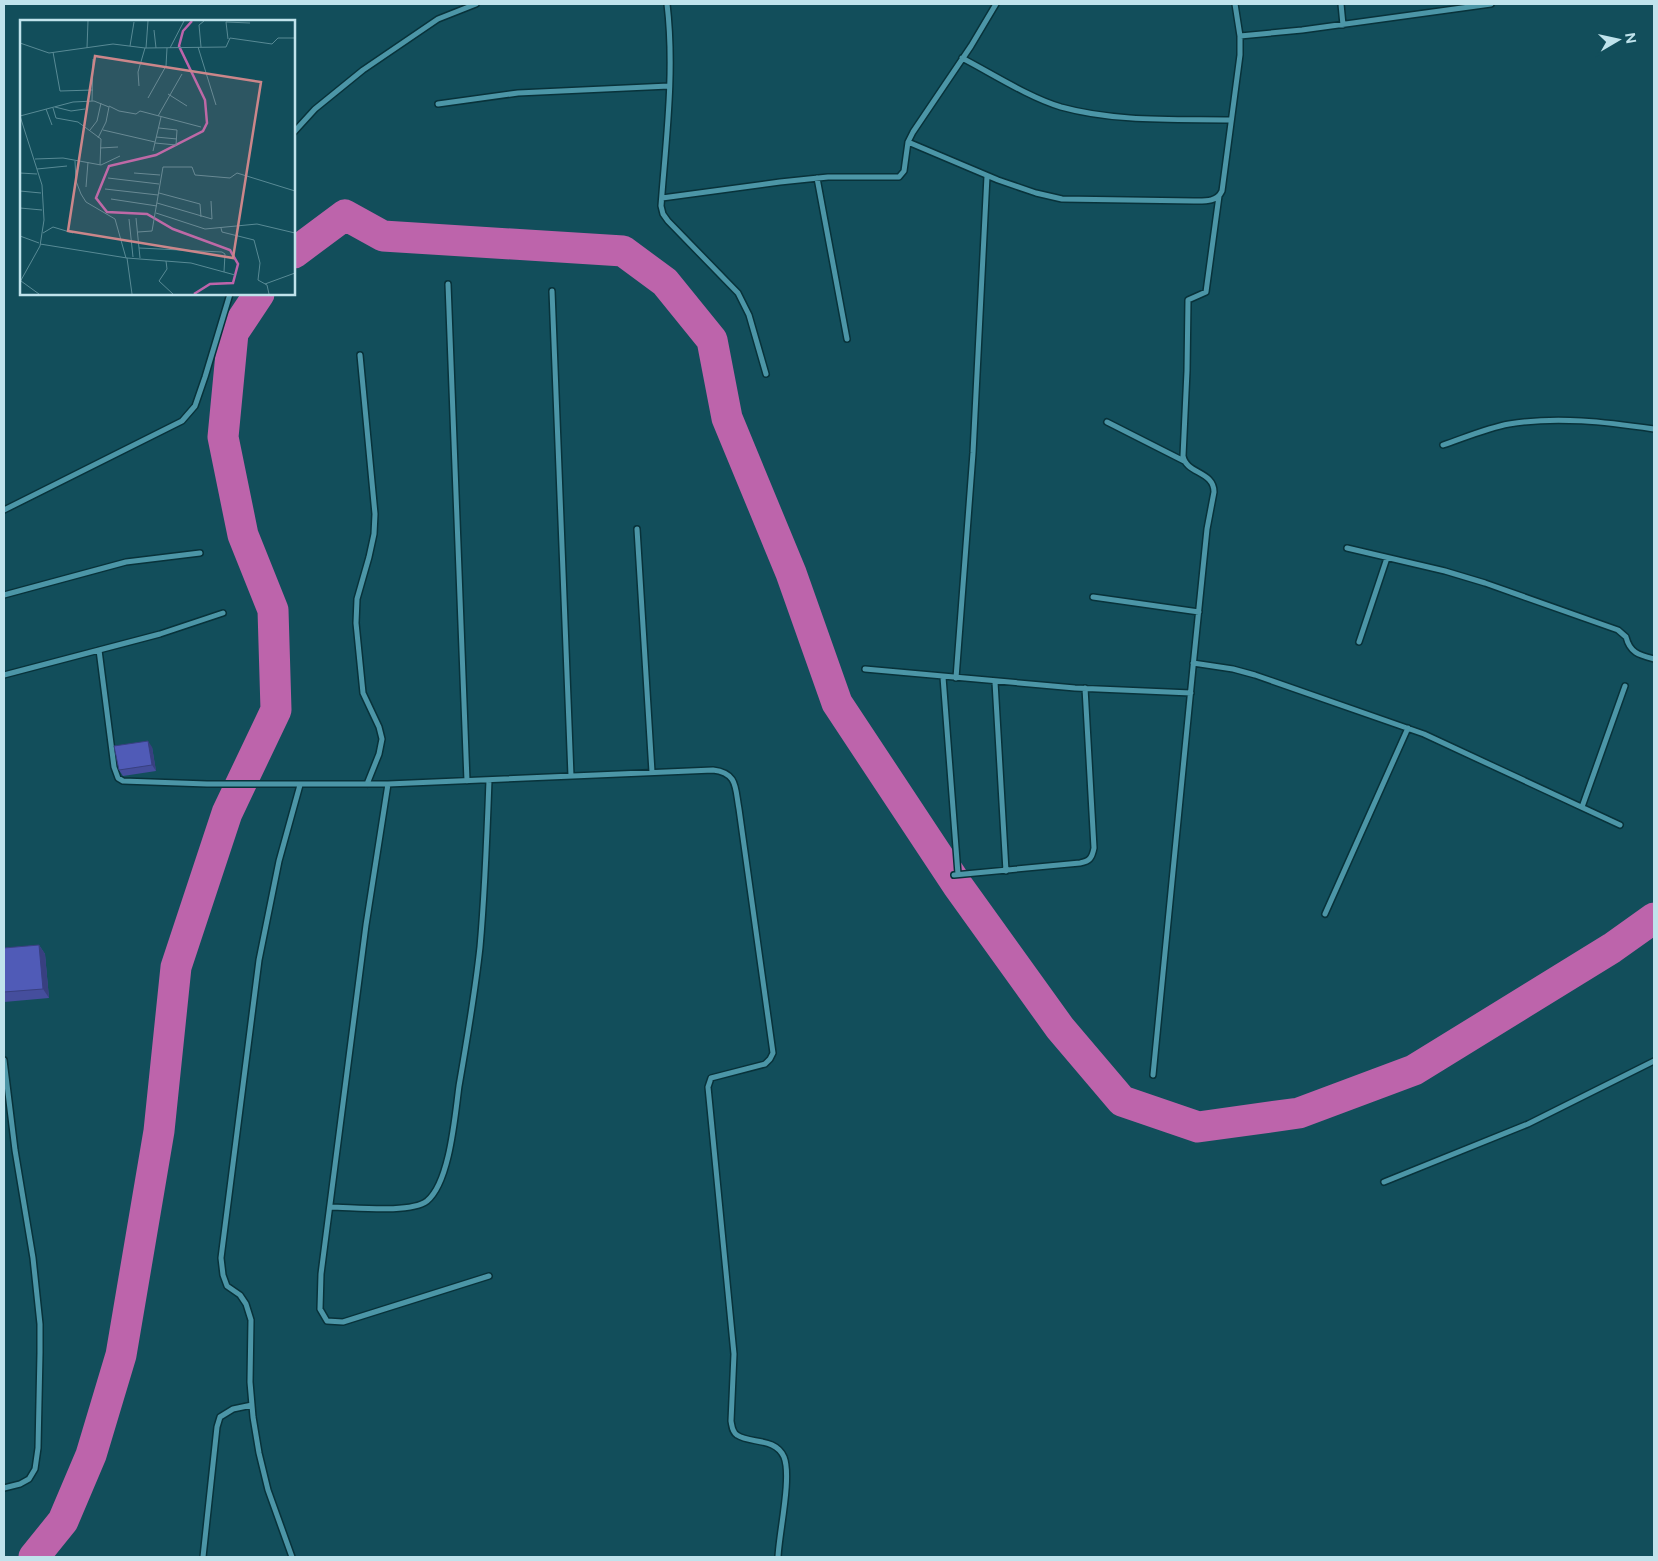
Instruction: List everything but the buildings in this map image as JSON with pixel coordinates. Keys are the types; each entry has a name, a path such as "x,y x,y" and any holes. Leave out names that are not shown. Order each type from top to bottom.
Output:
{"street":[{"path":"295,131 315,109 363,70 438,20 476,4"},
{"path":"668,4 670,24 670,86 662,198 663,214 738,293 749,315 766,374"},
{"path":"662,198 817,178 899,177 904,171 908,142 925,112 996,4"},
{"path":"1184,461 1188,370 1188,300 1206,292 1240,55 1240,36 1235,4"},
{"path":"1341,4 1343,25"},
{"path":"1240,36 1343,25 1491,4"},
{"path":"962,58 1030,94 1060,107 1109,116 1231,120"},
{"path":"438,104 518,93 670,86"},
{"path":"908,142 987,176 1036,193 1062,199 1194,202 1208,201 1219,196"},
{"path":"956,678 973,453 987,176"},
{"path":"817,178 847,340"},
{"path":"448,284 467,781"},
{"path":"552,292 571,776"},
{"path":"4,510 182,422 195,406 230,295"},
{"path":"360,355 375,514 374,534 357,599 356,623 363,693 379,727 382,739 379,754 367,784"},
{"path":"1443,445 1508,424 1545,421 1576,420 1654,429"},
{"path":"1107,422 1184,461 1209,478 1214,486 1207,529 1193,663 1153,1075"},
{"path":"637,528 652,772"},
{"path":"1347,548 1445,571 1618,630 1626,637 1628,646 1632,651 1654,659"},
{"path":"4,595 126,562 200,553"},
{"path":"1359,642 1388,558"},
{"path":"1093,597 1199,612"},
{"path":"4,675 160,634 223,613"},
{"path":"98,650 114,767 118,778 131,783 388,784 713,770 729,774 733,781 738,809 773,1053 770,1060 764,1064 711,1078 708,1087 733,1338 732,1428 738,1436 771,1444 783,1455 786,1473 778,1557"},
{"path":"1193,663 1233,669 1255,675 1424,734 1620,825"},
{"path":"866,669 995,682 1191,693"},
{"path":"943,677 956,874 1088,862 1094,848 1085,688"},
{"path":"995,682 1006,870"},
{"path":"1582,807 1625,686"},
{"path":"1325,914 1408,728"},
{"path":"330,1206 408,1208 421,1204 429,1199 440,1181 445,1168 452,1136 478,957 489,780"},
{"path":"388,784 366,925 321,1274 320,1309 328,1321 343,1322 489,1276"},
{"path":"292,1557 268,1490 259,1453 250,1382 251,1320 246,1304 240,1295 228,1286 223,1275 221,1258 259,960 277,870 300,785"},
{"path":"4,1060 15,1150 33,1258 40,1324 38,1448 35,1469 29,1478 20,1484 4,1488"},
{"path":"1384,1182 1528,1124 1654,1061"},
{"path":"203,1557 217,1427 220,1417 233,1409 252,1405"}],"waterway":[{"path":"295,252 345,215 383,236 623,251 665,282 712,340 727,418 791,573 837,703 958,886 1060,1028 1122,1101 1198,1127 1299,1113 1414,1070 1612,948 1654,918"},
{"path":"34,1557 63,1521 91,1455 121,1355 159,1131 176,967 227,813 276,710 273,610 243,535 223,437 233,333 258,295"}]}
